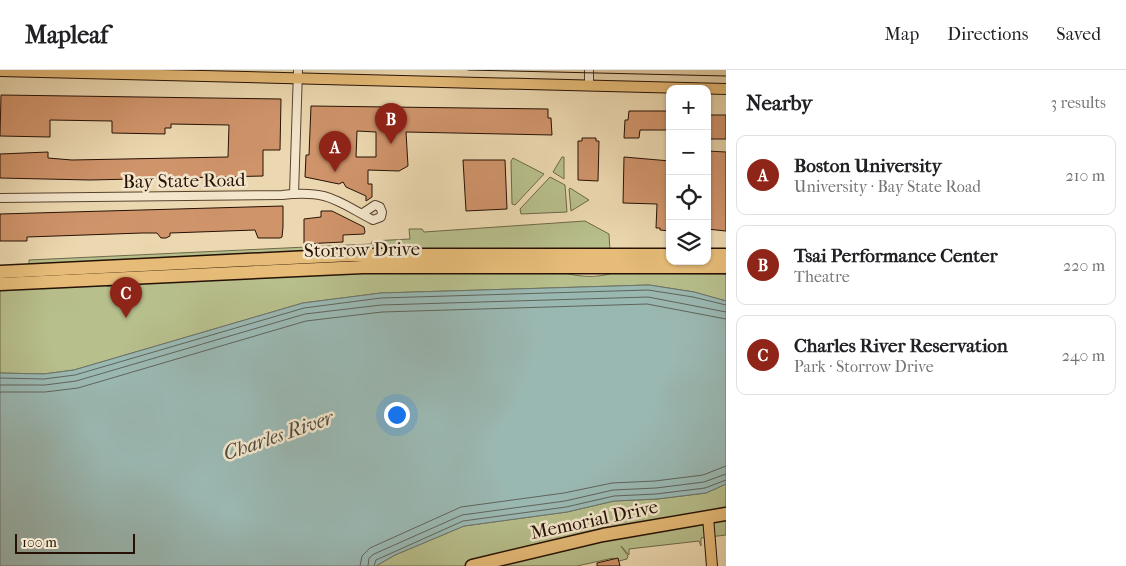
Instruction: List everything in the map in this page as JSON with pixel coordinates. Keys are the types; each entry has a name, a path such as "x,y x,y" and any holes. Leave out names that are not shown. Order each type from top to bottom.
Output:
{"highway":[{"name":"Storrow Drive","path":"0,272 351,255 666,255"},
{"name":"Storrow Drive","path":"0,284 363,267 726,267"},
{"name":"Memorial Drive","path":"472,566 590,537 726,514"}],"main road":[{"path":"0,71 297,74 589,86 726,89"},
{"path":"708,516 712,566"}],"street":[{"path":"589,86 590,70"},
{"path":"294,194 297,74"},
{"name":"Bay State Road","path":"0,198 313,193 329,196 363,213"}],"green space":[{"path":"562,157 564,157 564,179 553,172"},
{"path":"513,158 544,174 515,205 512,204 511,161"},
{"path":"550,177 565,185 567,212 521,214 520,209"},
{"path":"569,189 589,200 571,211"},
{"path":"585,221 609,234 610,251 372,250 357,246 337,247 337,251 29,266 29,260 371,244 372,241 410,239 409,229 422,229 424,232"},
{"path":"371,273 564,273 589,276 613,273 726,274 726,301 694,292 649,285 381,293 303,303 74,370 44,374 0,373 0,288 96,283 115,288 135,286 149,281"},
{"path":"726,484 726,535 701,538 701,546 699,541 629,549 629,555 621,546 628,556 627,559 619,561 613,558 577,566 376,566 395,555 464,526 567,512 614,501 657,499 706,493"}],"water":[{"name":"Charles River","path":"649,285 694,292 726,301 726,484 706,493 657,499 614,501 567,512 464,526 395,555 376,566 0,566 0,373 44,374 74,370 303,303 381,293"}],"building":[{"path":"1,95 281,99 280,150 263,150 263,176 90,180 0,178 0,154 48,152 48,158 72,160 228,157 229,125 171,124 171,128 165,128 165,134 112,133 112,121 50,120 50,137 0,136"},
{"path":"311,106 548,109 548,118 551,118 552,135 406,132 408,166 399,171 368,170 368,184 372,184 372,197 366,201 366,196 346,187 343,182 339,184 305,177 306,155 309,155","holes":["357,131 376,132 376,157 356,157"]},
{"path":"629,111 666,111 666,130 640,130 639,138 624,138 625,120 628,120"},
{"path":"711,115 726,115 726,139 711,139"},
{"path":"582,138 596,138 596,141 599,141 598,181 578,180 578,141 582,141"},
{"path":"711,151 726,152 726,231 711,229"},
{"path":"624,157 666,161 666,231 656,228 657,204 623,203"},
{"path":"463,160 505,160 507,209 466,211"},
{"path":"283,206 283,227 282,237 280,238 258,238 255,230 170,233 170,236 166,238 161,238 157,233 142,233 27,237 27,241 0,241 0,214"},
{"path":"321,211 332,211 364,227 364,234 343,235 343,242 304,244 304,219 321,217"},
{"path":"618,558 620,566 597,566 597,563"}],"tram line":[{"path":"468,70 726,76"}],"place":[{"name":"Tsai Performance Center","path":"391,144"},
{"name":"Boston University","path":"335,172"},
{"name":"Charles River Reservation","path":"126,318"}]}
